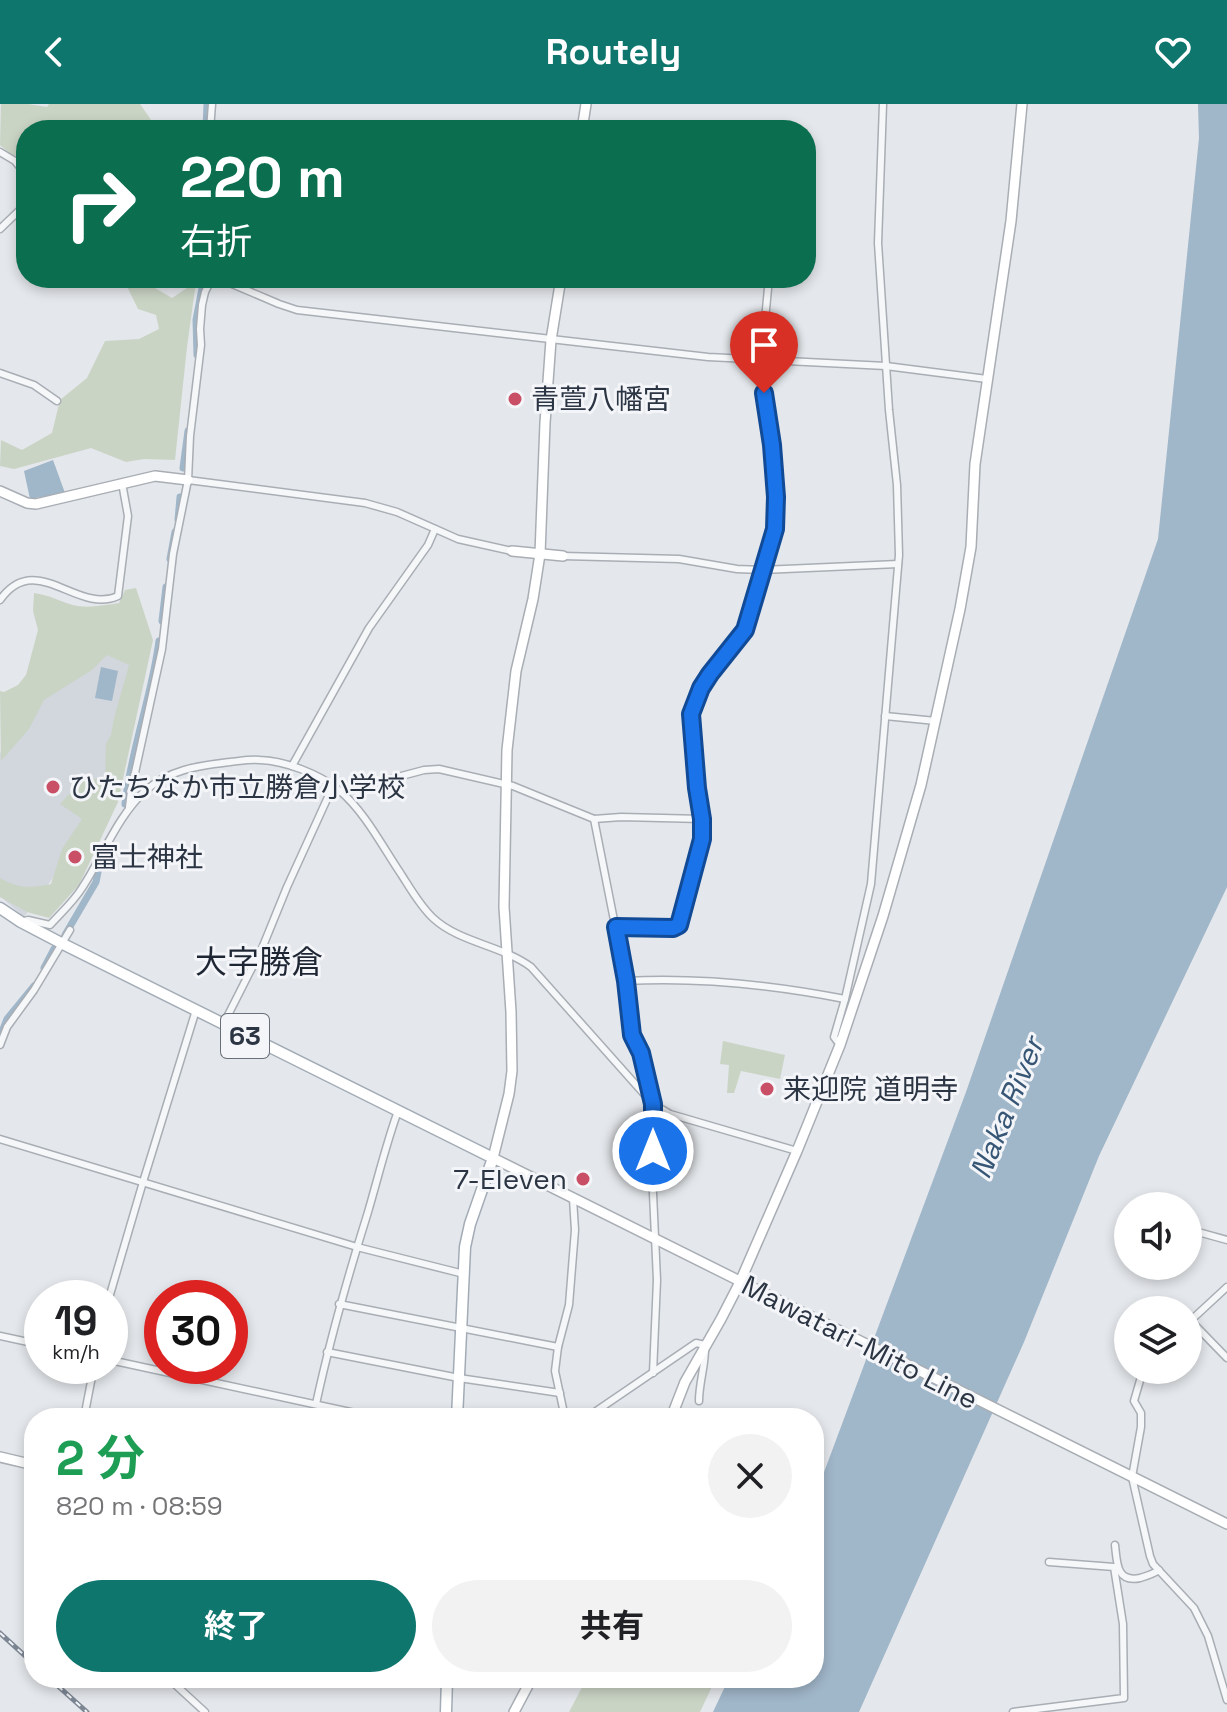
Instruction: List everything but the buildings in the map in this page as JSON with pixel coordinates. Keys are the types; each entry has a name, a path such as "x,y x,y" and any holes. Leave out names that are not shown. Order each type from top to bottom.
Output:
{"main road":[{"name":"63","path":"0,908 63,944 493,1158"},
{"path":"458,1408 467,1233 493,1158"},
{"path":"446,1712 447,1688"}],"street":[{"path":"840,1045 834,1037 871,884 898,564 897,485 878,243 883,104"},
{"path":"675,1408 685,1382 740,1282 840,1045 921,785 971,547 975,464 1011,221 1022,104"},
{"path":"0,229 16,214"},
{"path":"129,807 162,649 173,554 188,480 202,305 207,288"},
{"path":"241,288 297,310 761,361 886,366 987,379"},
{"path":"493,1158 512,1071 504,907 505,784 512,697 540,554 551,340 559,288"},
{"path":"616,927 673,928 679,925 702,839 691,714 710,674 745,630 775,529 772,445 761,361 768,288"},
{"path":"0,373 34,385 57,401"},
{"path":"0,491 36,504 155,476 365,503 397,512 467,541 512,551 563,556 679,559 762,570 898,564"},
{"path":"0,600 18,583 36,579 79,595 106,599 118,596 128,516 122,483"},
{"path":"292,766 369,628 428,545 435,529"},
{"path":"885,716 936,721"},
{"path":"21,922 28,920 50,925 81,891 129,807 159,780 198,766 250,760 270,760 292,766 318,777 341,792 369,826 431,917 454,932 507,953 531,967 653,1104 670,1114 705,1126 797,1151"},
{"path":"341,792 424,770 439,769 513,786 594,819 702,819"},
{"path":"223,1025 263,946 333,786"},
{"path":"594,819 626,981 632,1035 641,1053 653,1104 657,1315 653,1373"},
{"path":"0,1045 7,1027 34,990 70,930"},
{"path":"626,981 705,980 797,990 845,999"},
{"path":"114,1280 196,1010"},
{"path":"316,1404 339,1304 398,1111"},
{"path":"0,1139 357,1247 464,1274"},
{"name":"Mawatari-Mito Line","path":"493,1158 1227,1524"},
{"path":"563,1408 555,1371 569,1305 575,1230 573,1199"},
{"path":"1202,1233 1227,1240"},
{"path":"1202,1310 1227,1287"},
{"path":"339,1304 558,1347"},
{"path":"1202,1334 1227,1358"},
{"path":"0,1336 24,1341"},
{"path":"600,1408 696,1343 705,1345"},
{"path":"699,1401 705,1345"},
{"path":"327,1352 459,1378 560,1393"},
{"path":"128,1364 334,1408"},
{"path":"86,1408 91,1384"},
{"path":"1139,1384 1134,1401 1141,1413 1141,1427 1132,1477 1150,1556 1153,1564 1194,1608 1208,1636 1227,1700"},
{"path":"0,1457 24,1463"},
{"path":"1115,1545 1118,1567 1126,1578 1144,1577 1159,1570"},
{"path":"1013,1712 1124,1698 1123,1624 1114,1567 1049,1562"},
{"path":"179,1688 205,1712"},
{"path":"514,1712 527,1688"}],"shaded area":[{"name":"ひたちなか市立勝倉小学校","path":"100,649 143,666 94,822 24,917 0,896 0,753 38,698"}],"green space":[{"path":"1,104 47,107 49,104 140,104 151,120 16,120 16,159 0,145"},
{"path":"128,288 155,288 172,298 187,288 195,288 175,460 126,462 91,448 14,469 0,466 1,440 22,450 52,433 60,400 87,378 105,341 139,339 159,329 156,315 138,309"},
{"path":"136,588 153,640 118,802 79,885 49,918 27,912 0,897 0,878 25,887 51,884 62,849 82,819 60,804 82,780 105,778 106,744 129,665 107,655 92,670 44,700 29,729 1,761 0,691 18,685 26,675 38,630 33,611 34,593 90,607 119,603 125,590"},
{"path":"723,1041 785,1055 780,1079 741,1071 734,1093 727,1093 729,1065 720,1064"},
{"path":"582,1688 711,1688 700,1712 569,1712"}],"water":[{"name":"Naka River","path":"1198,104 1227,104 1227,887 1099,1156 1024,1342 859,1712 713,1712 724,1688 824,1688 824,1472 966,1092 1158,539 1199,138"},
{"path":"53,460 65,493 30,499 24,471"},
{"path":"101,667 118,671 112,701 95,698"}],"waterway":[{"path":"206,120 207,104"},
{"path":"197,355 196,320 202,288"},
{"path":"183,468 188,431"},
{"path":"178,520 180,497"},
{"path":"170,559 175,532"},
{"path":"162,621 166,587"},
{"path":"125,804 159,641"},
{"path":"65,935 96,882 99,867"},
{"path":"44,968 54,949"},
{"path":"0,1037 7,1019 34,986"}],"railway":[{"path":"0,1633 24,1655"},
{"path":"60,1688 87,1712"}],"place":[{"name":"青萱八幡宮","path":"515,399"},
{"name":"ひたちなか市立勝倉小学校","path":"53,787"},
{"name":"富士神社","path":"75,857"},
{"name":"来迎院 道明寺","path":"767,1089"},
{"name":"7-Eleven","path":"583,1179"}],"district":[{"name":"大字勝倉","path":"259,962"}],"route":[{"path":"653,1151 653,1104 641,1053 632,1035 616,927 673,928 679,925 702,839 691,714 701,688 745,630 775,529 772,445 764,393"}]}
